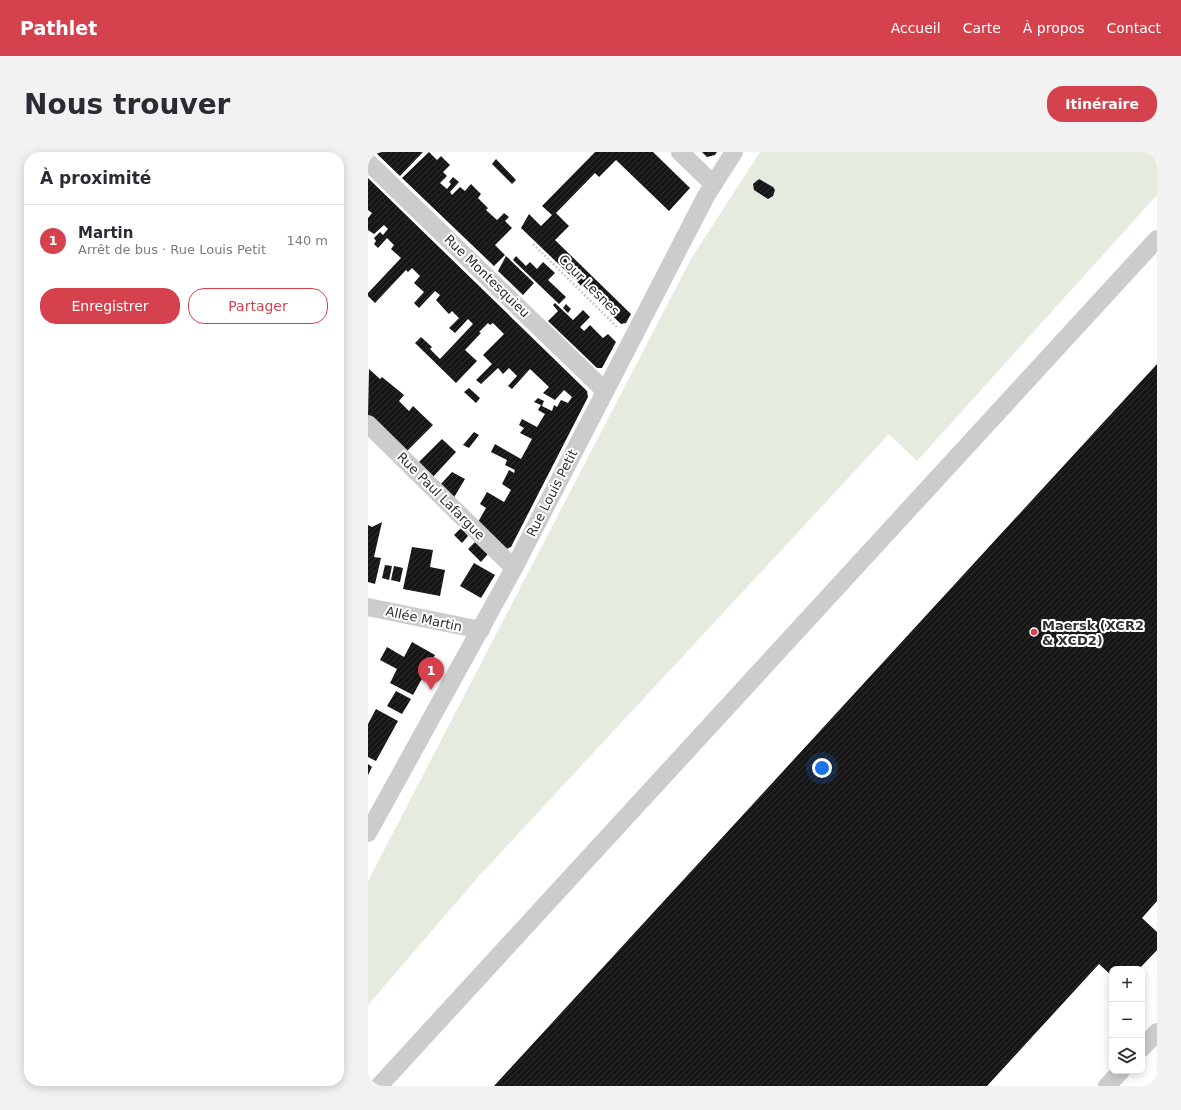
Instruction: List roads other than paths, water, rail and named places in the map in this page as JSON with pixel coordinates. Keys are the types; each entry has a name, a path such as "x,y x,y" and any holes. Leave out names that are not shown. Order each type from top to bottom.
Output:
{"street":[{"path":"680,152 713,184"},
{"name":"Rue Louis Petit","path":"368,833 481,630 713,184 734,152"},
{"name":"Rue Montesquieu","path":"368,162 605,391"},
{"path":"379,1086 1157,239"},
{"name":"Rue Paul Lafargue","path":"368,424 514,568"},
{"name":"Allée Martin","path":"368,607 481,630"},
{"path":"1145,1045 1157,1032"},
{"path":"1107,1086 1118,1074"}],"place":[{"name":"Maersk (XCR2 & XCD2)","path":"1034,632"},
{"name":"Martin","path":"431,690"}]}
